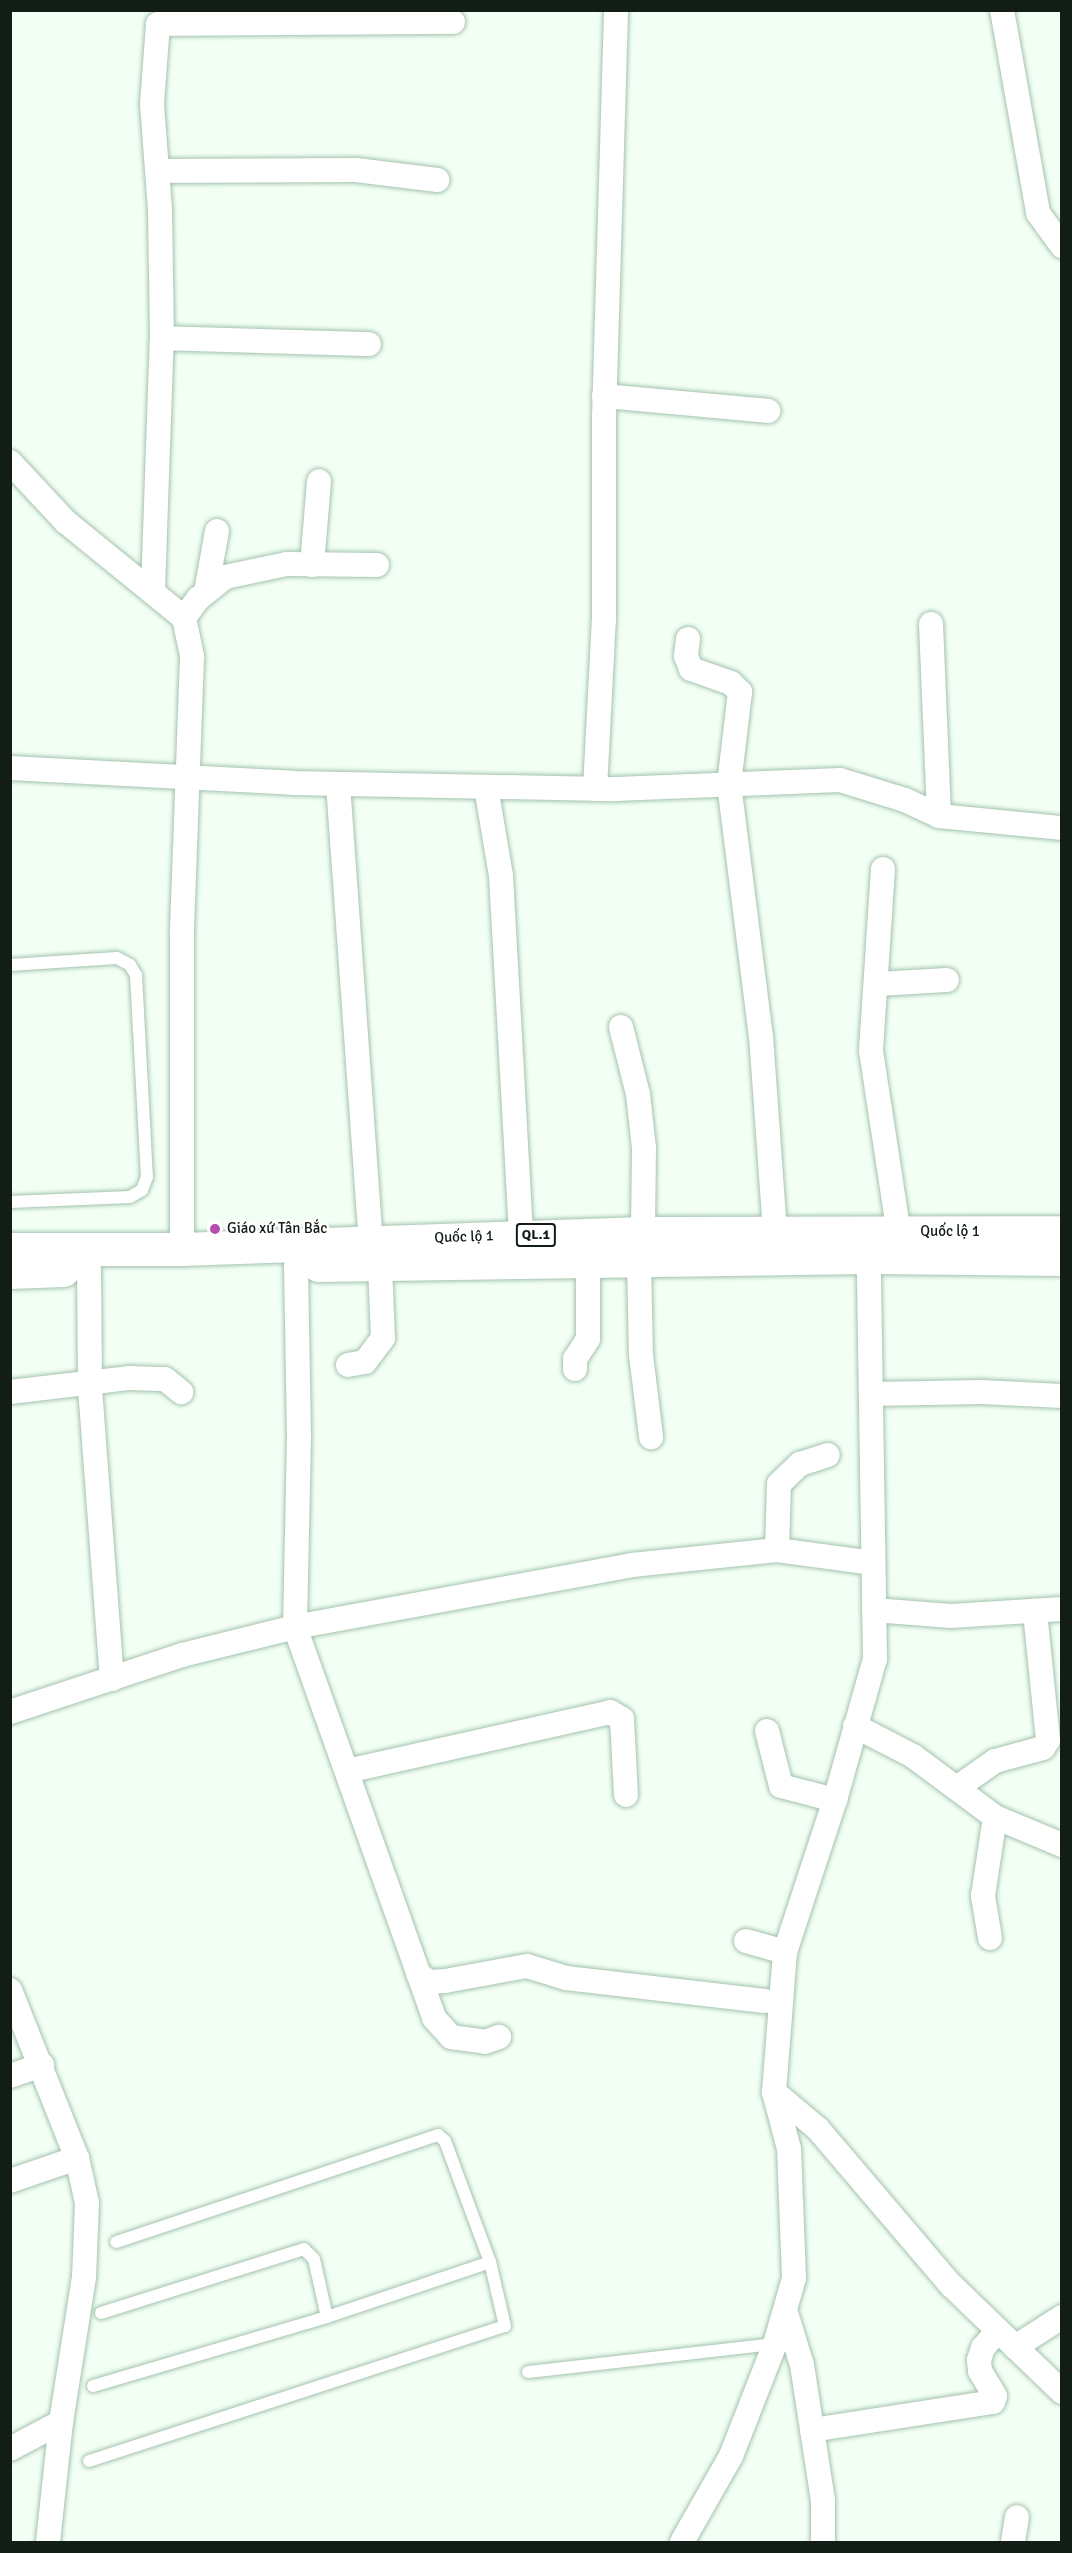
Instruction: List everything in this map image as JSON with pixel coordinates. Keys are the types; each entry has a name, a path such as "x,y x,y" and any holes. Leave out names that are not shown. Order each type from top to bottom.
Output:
{"highway":[{"name":"Quốc lộ 1","path":"10,1249 182,1249 376,1253 588,1261 641,1247 775,1233 1062,1232"},
{"name":"Quốc lộ 1","path":"10,1272 296,1266 376,1253 521,1235 641,1247 869,1257 1062,1259"}],"street":[{"path":"595,789 604,620 604,396 616,10"},
{"path":"1002,10 1038,213 1062,246"},
{"path":"153,590 162,338 158,171 152,104 158,17 359,17 453,22"},
{"path":"158,171 356,170 437,180"},
{"path":"162,338 369,344"},
{"path":"604,396 768,411"},
{"path":"10,462 66,522 153,590 184,618 192,657 190,778 182,934 182,1249"},
{"path":"312,565 320,481"},
{"path":"206,592 217,531"},
{"path":"184,618 206,592 225,577 287,564 376,565"},
{"path":"931,624 939,816"},
{"path":"688,639 686,656 691,669 731,683 740,692 729,784 761,1036 775,1233"},
{"path":"10,768 338,784 595,789 840,780 905,800 939,816 1062,828"},
{"path":"338,784 383,1338 364,1362 348,1365"},
{"path":"486,787 501,876 521,1235"},
{"path":"883,869 878,984 871,1051 899,1233"},
{"path":"878,984 946,981"},
{"path":"621,1027 638,1094 643,1137 642,1355 651,1437"},
{"path":"682,2542 731,2456 786,2313 794,2278 794,2220 789,2150 774,2092 785,1952 835,1800 875,1659 869,1257"},
{"path":"575,1369 575,1359 588,1339 588,1261"},
{"path":"296,1266 299,1436 295,1627 434,2018 451,2037 485,2042 499,2037"},
{"path":"89,1269 90,1383 112,1679"},
{"path":"10,1392 90,1383 165,1379 181,1392"},
{"path":"871,1394 982,1392 1062,1396"},
{"path":"777,1550 779,1484 800,1464 828,1455"},
{"path":"10,1712 182,1655 295,1627 632,1566 777,1550 873,1563"},
{"path":"874,1610 951,1616 1062,1609"},
{"path":"958,1787 995,1761 1030,1754 1043,1748 1048,1740 1035,1611"},
{"path":"347,1771 610,1712 622,1719 626,1795"},
{"path":"855,1726 913,1756 958,1787 995,1818 1062,1845"},
{"path":"767,1731 781,1786 835,1800"},
{"path":"990,1938 983,1896 995,1818"},
{"path":"746,1941 785,1952"},
{"path":"418,1974 430,1982 445,1981 527,1966 566,1978 765,2001"},
{"path":"10,1990 42,2065 77,2158 87,2203 84,2277 61,2422 48,2542"},
{"path":"10,2076 42,2065"},
{"path":"774,2092 818,2129 951,2285 1062,2392"},
{"path":"10,2181 77,2158"},
{"path":"786,2313 802,2365 823,2500 823,2542"},
{"path":"812,2430 993,2402 995,2396 980,2371 979,2360 983,2348 1062,2317"},
{"path":"10,2449 61,2422"},
{"path":"1013,2542 1017,2517"}],"lane":[{"path":"10,964 117,958 130,965 136,975 147,1177 142,1190 130,1197 10,1202"},
{"path":"89,2461 505,2326 490,2262 445,2141 438,2135 116,2242"},
{"path":"101,2313 304,2249 314,2259 327,2317"},
{"path":"93,2386 327,2317 490,2262"},
{"path":"528,2372 775,2344"}],"place":[{"name":"Giáo xứ Tân Bắc","path":"215,1229"}]}
